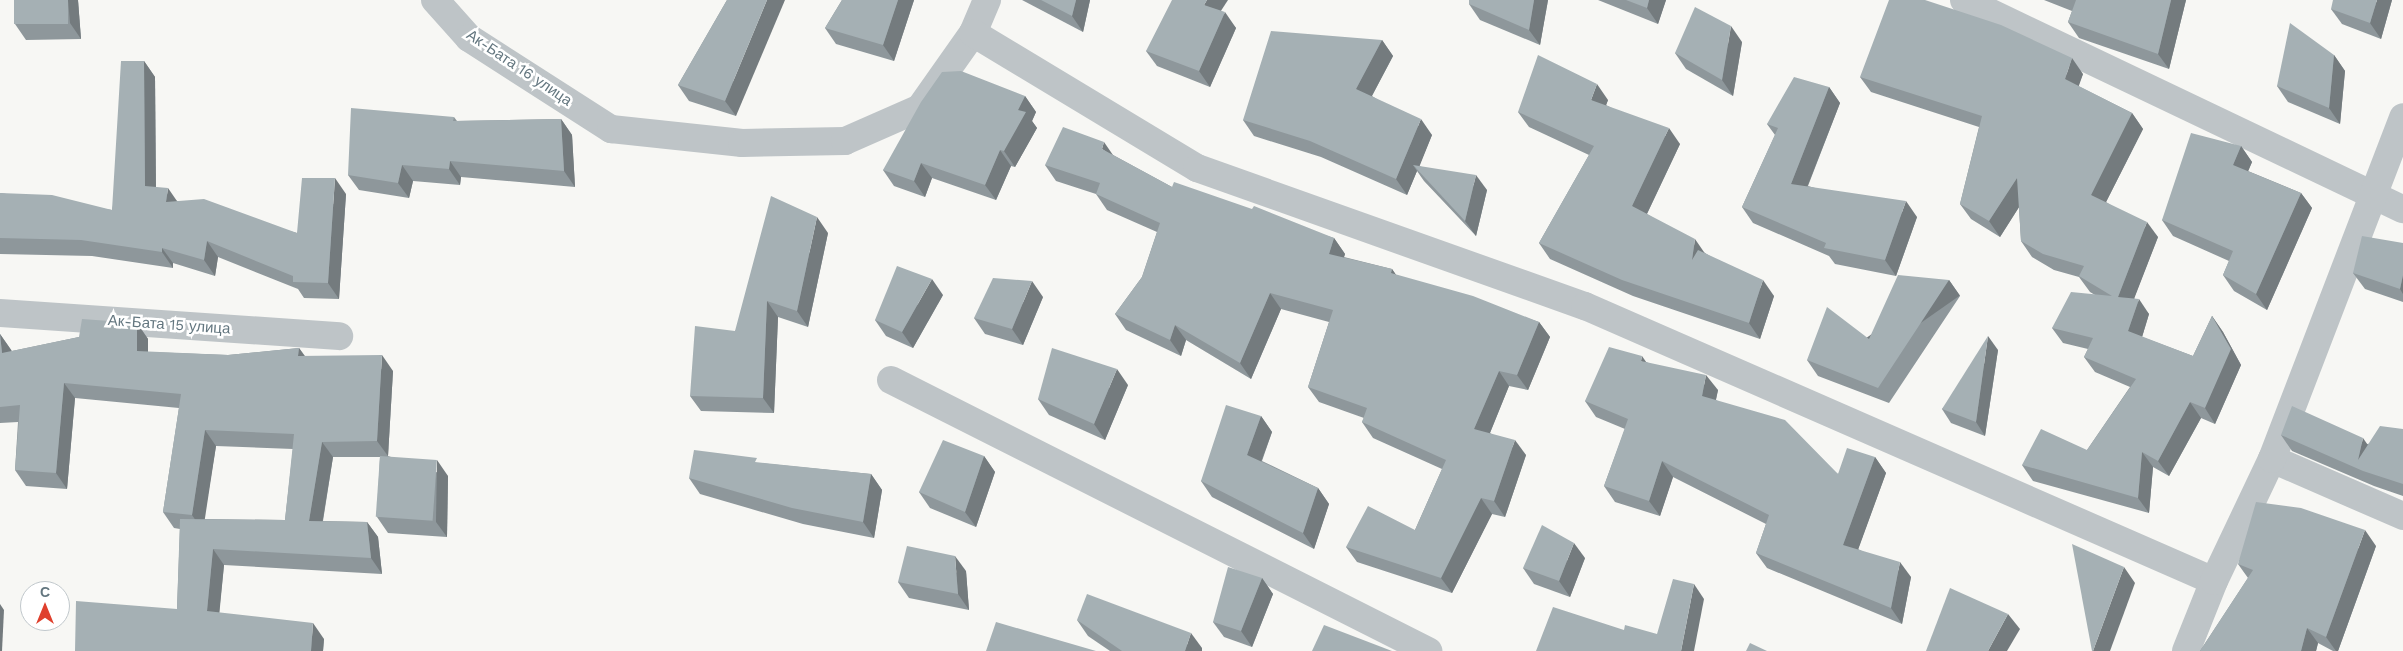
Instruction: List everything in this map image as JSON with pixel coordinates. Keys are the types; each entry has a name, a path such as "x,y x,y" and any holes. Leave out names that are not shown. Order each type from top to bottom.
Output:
{"street":[{"path":"987,0 973,33 1197,168 1585,306 2214,581"},
{"path":"1964,0 2372,197 2403,209"},
{"name":"Ак-Бата 16 улица","path":"445,3 469,38 611,129 742,143 845,141 920,108 973,33"},
{"path":"2186,651 2214,581 2272,459 2403,117"},
{"name":"Ак-Бата 15 улица","path":"0,313 339,336"},
{"path":"891,380 1428,651"},
{"path":"2272,459 2403,516"}],"building":[{"path":"14,0 68,0 68,24 14,24"},
{"path":"727,0 767,0 725,101 678,85"},
{"path":"842,0 898,0 883,45 825,28"},
{"path":"1041,0 1076,0 1072,16"},
{"path":"1172,0 1207,0 1204,5 1225,12 1199,71 1146,51"},
{"path":"1469,0 1534,0 1529,30 1469,4"},
{"path":"1626,0 1649,0 1647,8"},
{"path":"1889,0 1925,0 2001,25 2072,58 2065,79 2132,113 2091,195 2147,222 2118,297 2139,299 2128,331 2193,356 2212,316 2231,349 2205,408 2190,402 2158,461 2142,452 2138,498 2022,465 2041,429 2087,450 2136,379 2084,357 2093,338 2052,328 2071,292 2112,296 2079,276 2084,266 2043,254 2021,241 2017,178 1989,221 1960,204 1982,116 1860,77"},
{"path":"2076,0 2171,0 2158,54 2068,22"},
{"path":"2333,0 2377,0 2370,23 2331,9"},
{"path":"1695,7 1731,26 1722,80 1675,53"},
{"path":"2290,23 2334,55 2329,108 2277,86"},
{"path":"1271,31 1382,40 1356,89 1421,119 1396,179 1310,141 1243,120"},
{"path":"1538,55 1597,84 1591,100 1669,128 1632,206 1695,239 1692,260 1698,250 1763,280 1749,323 1622,280 1539,243 1594,146 1518,112"},
{"path":"121,61 144,61 145,186 168,188 166,202 204,199 297,233 302,178 335,178 328,283 293,282 293,276 207,241 204,260 162,248 162,252 81,240 0,238 0,193 52,195 112,210"},
{"path":"961,71 1025,96 1018,110 1026,112 1004,151 1000,150 985,185 921,163 914,181 883,170 921,102 942,72"},
{"path":"1794,77 1829,87 1791,184 1906,201 1885,260 1824,248 1826,243 1742,207 1778,128 1767,124"},
{"path":"351,108 454,117 453,121 561,119 564,171 450,161 449,169 402,165 398,183 348,175"},
{"path":"1063,127 1104,142 1102,149 1172,187 1174,182 1252,209 1254,206 1334,238 1329,254 1392,269 1391,273 1473,296 1539,322 1517,375 1499,371 1474,429 1515,440 1494,501 1481,498 1441,578 1346,547 1368,506 1415,530 1446,460 1362,422 1367,408 1308,387 1333,310 1270,293 1240,363 1175,325 1170,340 1115,314 1142,277 1160,223 1096,194 1100,183 1045,165"},
{"path":"2191,133 2241,146 2233,165 2301,193 2256,294 2223,275 2233,251 2162,220"},
{"path":"1413,165 1476,175 1465,221"},
{"path":"771,196 817,217 797,311 767,301 763,398 690,396 695,326 735,331"},
{"path":"2362,236 2403,243 2403,275 2400,289 2353,273"},
{"path":"897,266 932,279 902,332 875,320"},
{"path":"1898,275 1949,280 1878,388 1807,360 1827,307 1869,339"},
{"path":"993,278 1032,281 1012,329 974,318"},
{"path":"82,319 137,323 137,351 228,355 299,348 298,356 382,355 377,441 322,442 309,521 367,522 371,558 213,549 207,611 313,623 311,651 75,651 76,601 177,609 180,519 285,520 294,434 205,430 192,515 163,512 181,394 64,383 56,473 15,470 20,405 0,407 0,334 2,353 79,337"},
{"path":"1988,336 1976,422 1942,409"},
{"path":"1609,347 1642,356 1641,361 1706,375 1702,396 1785,420 1838,474 1847,448 1875,457 1843,545 1900,562 1891,608 1756,553 1769,515 1662,461 1649,501 1604,486 1628,419 1585,401"},
{"path":"1052,348 1117,369 1094,424 1038,399"},
{"path":"1226,405 1261,416 1247,455 1318,488 1303,533 1201,481"},
{"path":"2292,406 2363,438 2358,460 2380,426 2403,429 2403,484 2363,471 2281,435"},
{"path":"943,440 984,456 965,512 919,492"},
{"path":"694,450 757,458 755,462 871,474 863,522 792,508 689,478"},
{"path":"380,456 437,460 433,521 376,517"},
{"path":"2256,502 2301,508 2365,530 2326,637 2307,628 2301,651 2200,651 2253,570 2238,564"},
{"path":"1542,525 1574,543 1559,581 1523,568"},
{"path":"2072,544 2124,567 2093,651 2092,651"},
{"path":"907,546 955,556 958,594 898,582"},
{"path":"1228,567 1262,578 1241,631 1213,622"},
{"path":"1673,579 1694,584 1681,651 1536,651 1553,607 1624,630 1625,625 1657,634"},
{"path":"1950,588 2008,614 1988,651 1926,651"},
{"path":"1087,594 1191,633 1185,651 1122,651 1077,620"},
{"path":"996,622 1096,651 986,651"},
{"path":"1324,625 1392,651 1312,651"},
{"path":"1750,643 1767,651 1746,651"}]}
